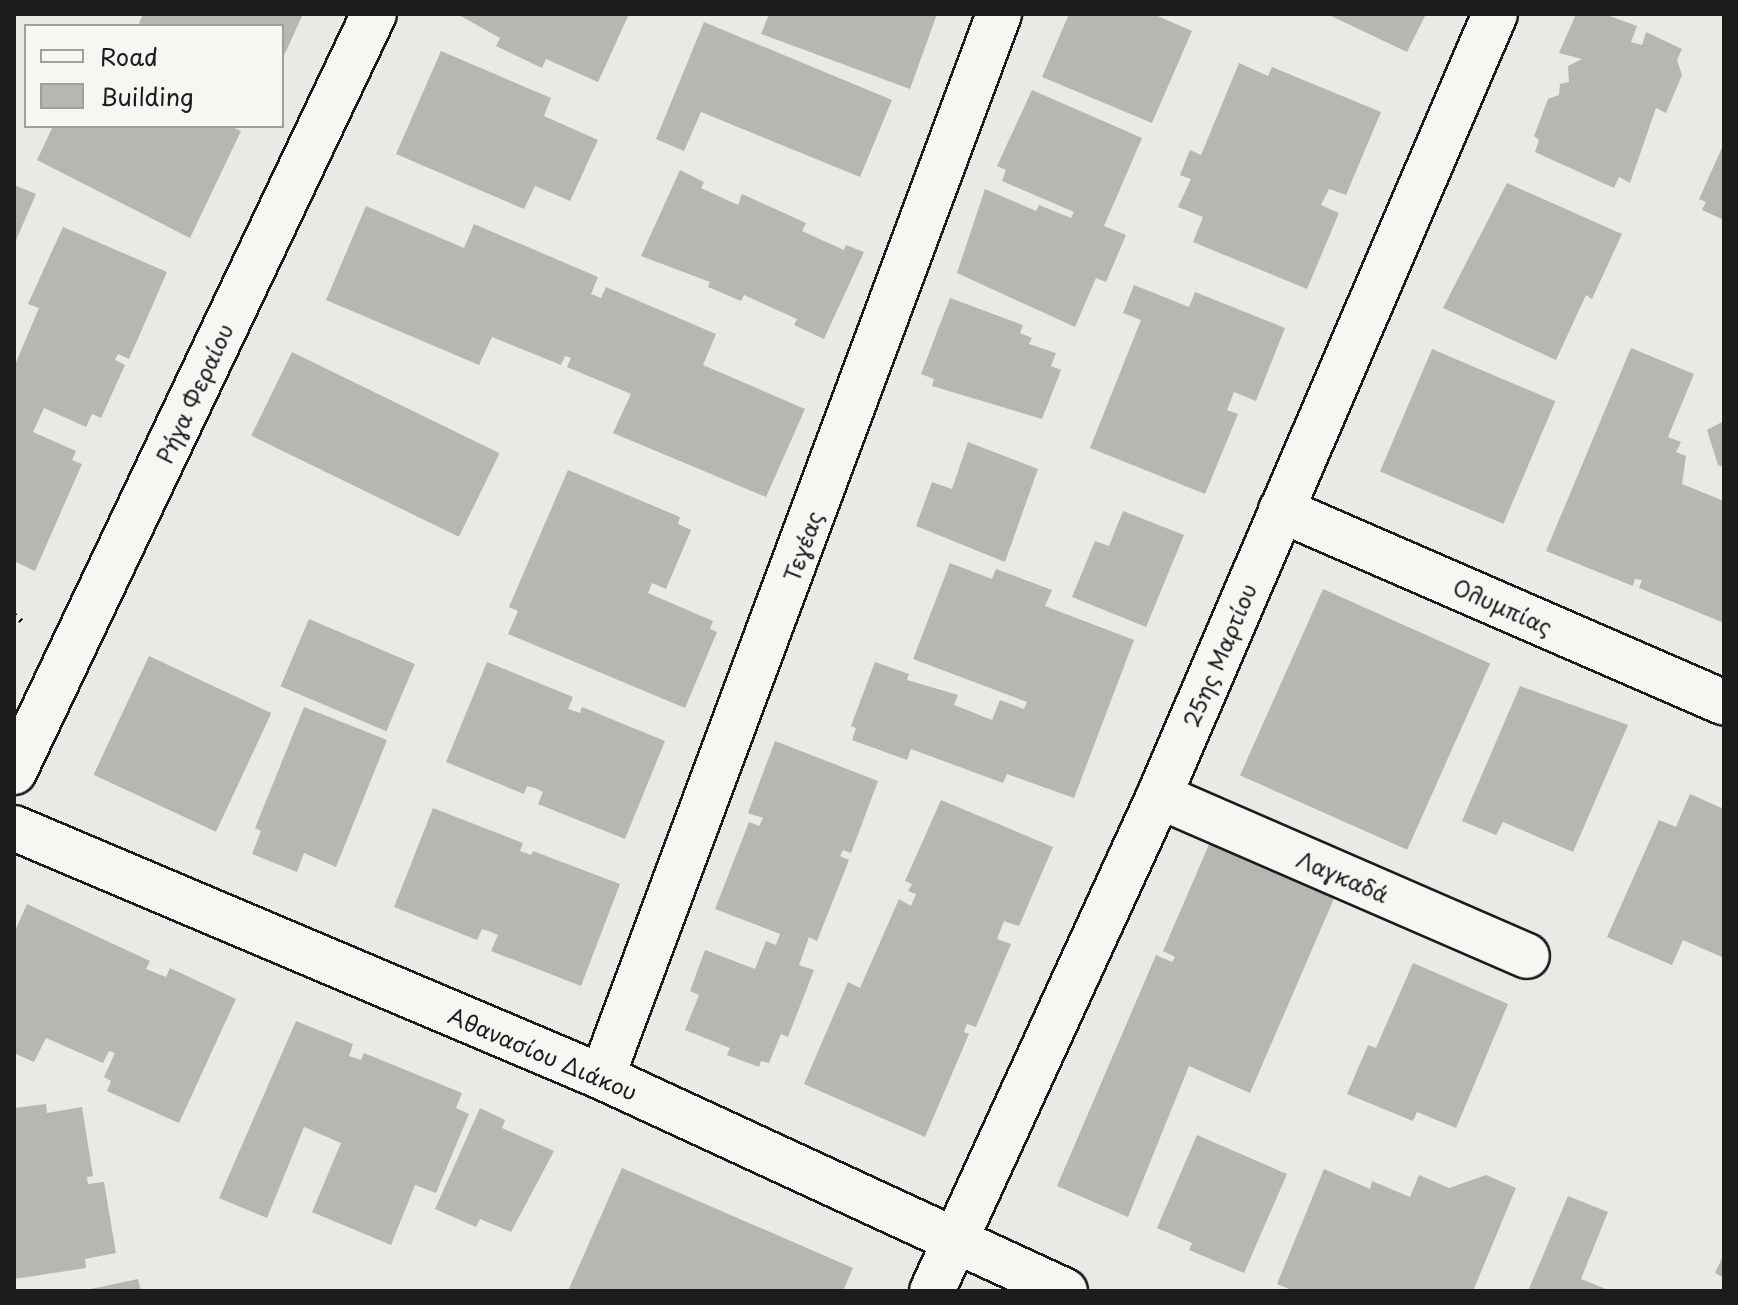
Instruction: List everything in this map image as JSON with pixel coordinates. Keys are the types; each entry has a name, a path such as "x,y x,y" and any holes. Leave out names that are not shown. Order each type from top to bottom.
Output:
{"street":[{"name":"Ρήγα Φεραίου","path":"14,772 374,14"},
{"name":"Τεγέας","path":"602,1077 999,14"},
{"name":"25ης Μαρτίου","path":"932,1291 1159,796 1495,14"},
{"name":"Ολυμπίας","path":"1281,510 1724,703"},
{"name":"Λαγκαδά","path":"1159,796 1527,956"},
{"name":"Αθανασίου Διάκου","path":"14,828 602,1077 954,1244 1065,1291"}],"building":[{"path":"143,14 303,14 284,56 284,24 139,23"},
{"path":"457,14 629,14 598,82 546,59 542,68 496,46 500,38"},
{"path":"769,14 937,14 910,89 761,34"},
{"path":"1069,14 1153,14 1192,31 1152,123 1042,77"},
{"path":"1327,14 1426,14 1407,52"},
{"path":"1576,14 1604,14 1637,26 1631,42 1642,45 1646,32 1682,49 1677,60 1682,75 1666,113 1656,108 1630,183 1619,177 1614,188 1535,152 1539,140 1534,136 1548,99 1559,95 1560,84 1569,82 1568,66 1582,59 1559,53"},
{"path":"704,22 892,100 860,177 701,112 684,151 656,139"},
{"path":"441,51 551,98 544,116 598,140 570,201 535,186 524,209 396,154"},
{"path":"1239,63 1268,76 1272,67 1381,112 1346,195 1329,189 1321,205 1339,213 1307,289 1193,242 1203,217 1178,207 1191,179 1180,175 1190,150 1201,155"},
{"path":"1032,90 1142,138 1104,226 1126,235 1106,282 1096,278 1075,327 957,273 985,189 1036,211 1039,205 1071,218 1074,212 1002,181 1006,170 997,166"},
{"path":"52,128 234,128 241,131 190,238 37,160"},
{"path":"1724,143 1724,220 1702,210 1706,202 1699,199"},
{"path":"680,170 704,182 701,188 738,205 742,194 806,223 802,231 844,250 846,245 864,252 824,339 794,325 797,319 744,295 741,301 708,287 710,282 641,256"},
{"path":"1507,183 1622,234 1592,299 1586,295 1556,360 1443,308"},
{"path":"14,185 36,194 14,245"},
{"path":"366,206 464,248 474,224 598,277 591,294 601,298 606,287 716,334 703,365 805,409 766,497 613,433 631,394 567,367 571,358 565,356 561,365 492,337 479,365 326,300"},
{"path":"63,227 167,272 129,359 118,354 115,360 125,365 101,418 92,414 86,427 44,408 33,432 76,451 72,460 82,464 35,571 14,561 14,367 39,308 28,304"},
{"path":"1134,285 1189,307 1195,292 1285,328 1256,401 1234,392 1227,410 1238,414 1205,494 1090,448 1141,320 1123,313"},
{"path":"950,298 1023,325 1020,333 1032,338 1029,344 1056,353 1051,366 1061,370 1042,419 932,386 934,379 921,374"},
{"path":"1631,348 1694,374 1668,437 1681,442 1676,452 1686,456 1682,484 1724,501 1724,623 1639,588 1642,580 1635,579 1633,586 1546,551"},
{"path":"1432,349 1555,401 1503,524 1380,471"},
{"path":"292,352 500,453 459,537 251,436"},
{"path":"1724,421 1724,467 1718,465 1707,430"},
{"path":"968,442 1038,469 1005,562 916,526 932,482 952,489"},
{"path":"568,470 680,517 678,524 691,530 666,589 652,583 648,593 713,621 710,629 717,632 685,708 508,634 518,611 509,607"},
{"path":"1123,511 1184,535 1146,627 1072,597 1095,541 1109,546"},
{"path":"950,563 992,579 996,569 1052,590 1045,606 1134,640 1074,798 1007,774 1003,783 911,749 907,760 852,740 856,728 851,726 875,662 909,674 907,680 958,695 954,705 992,720 1000,700 1024,709 1027,702 913,659"},
{"path":"1323,589 1490,663 1407,850 1240,775"},
{"path":"309,619 415,664 386,731 280,686"},
{"path":"149,656 271,713 216,832 94,775"},
{"path":"487,662 573,697 568,709 580,713 582,707 665,741 625,839 538,804 543,792 535,788 527,786 524,794 446,762"},
{"path":"1520,686 1628,725 1573,852 1503,822 1496,835 1462,821"},
{"path":"304,707 387,740 336,867 304,853 297,872 252,854 261,831 255,828"},
{"path":"775,741 878,781 851,853 843,850 840,856 849,860 817,941 809,937 799,965 814,970 788,1037 781,1034 769,1063 761,1061 759,1067 727,1055 730,1048 685,1030 699,995 690,991 705,950 755,969 766,941 776,945 780,934 715,909 749,822 759,826 763,818 748,813"},
{"path":"1690,794 1724,809 1724,958 1683,940 1672,965 1607,937 1659,820 1676,827"},
{"path":"941,800 1053,847 1019,926 1004,921 997,939 1011,944 976,1027 967,1024 964,1032 969,1034 925,1137 804,1084 848,982 860,988 899,899 911,906 916,894 908,891 912,884 905,881"},
{"path":"433,808 523,843 520,851 531,855 533,851 620,884 581,986 491,951 498,935 489,931 482,929 477,940 394,907"},
{"path":"1211,840 1336,894 1250,1093 1189,1066 1128,1217 1057,1186 1156,955 1172,962 1175,957 1163,951"},
{"path":"27,904 150,961 146,969 166,977 170,968 236,999 179,1123 107,1091 111,1081 104,1077 115,1053 109,1051 103,1063 46,1038 34,1062 14,1053 14,933"},
{"path":"1413,963 1508,1004 1456,1128 1417,1112 1413,1121 1347,1094 1368,1045 1376,1048"},
{"path":"296,1021 353,1044 349,1056 361,1060 364,1053 462,1093 456,1108 469,1114 436,1193 415,1185 391,1245 312,1212 341,1143 304,1127 267,1218 219,1198"},
{"path":"46,1104 47,1113 82,1107 93,1176 87,1177 88,1184 104,1182 116,1253 85,1259 86,1268 14,1279 14,1108"},
{"path":"480,1108 505,1120 502,1128 554,1151 511,1232 480,1219 476,1227 435,1209"},
{"path":"1197,1135 1287,1174 1244,1273 1189,1250 1192,1243 1157,1228"},
{"path":"622,1168 853,1268 843,1291 568,1291"},
{"path":"1324,1169 1370,1189 1372,1181 1410,1197 1419,1175 1449,1188 1486,1175 1516,1188 1473,1291 1294,1291 1277,1284"},
{"path":"1568,1196 1608,1212 1581,1279 1611,1291 1528,1291"},
{"path":"1724,1254 1724,1278 1715,1273"},
{"path":"138,1279 141,1291 86,1291 86,1290"}]}
